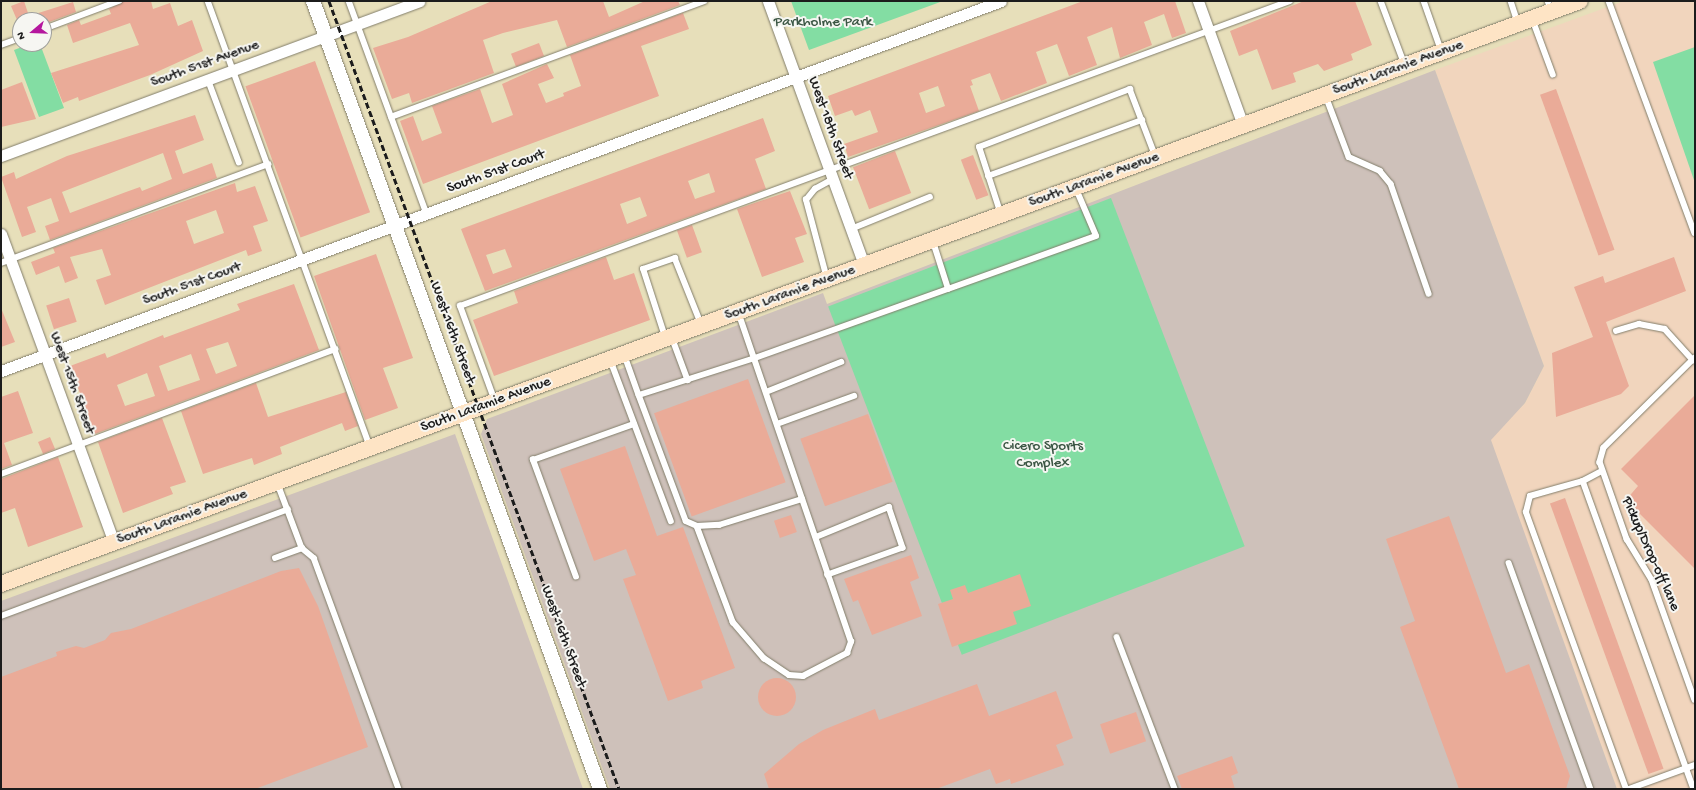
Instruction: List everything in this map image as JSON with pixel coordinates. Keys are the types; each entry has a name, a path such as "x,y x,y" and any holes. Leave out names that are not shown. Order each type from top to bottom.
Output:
{"main road":[{"name":"South Laramie Avenue","path":"1,584 1405,66 1525,21 1550,6 1580,1"}],"street":[{"name":"West 16th Street","path":"313,1 600,789"},
{"name":"South 51st Avenue","path":"1,156 419,1"},
{"name":"West 18th Street","path":"768,1 864,265"},
{"name":"South 51st Court","path":"1,371 1001,1"},
{"path":"1198,1 1244,125"},
{"name":"West 15th Street","path":"1,234 6,261 46,355 114,542"}],"lane":[{"path":"52,26 119,1"},
{"path":"208,1 371,447"},
{"path":"349,1 427,214"},
{"path":"391,117 704,1"},
{"path":"495,402 460,306 832,175 1290,1"},
{"path":"1381,1 1405,66"},
{"path":"1424,1 1442,52"},
{"path":"1511,1 1525,21 1553,74"},
{"path":"1609,1 1695,233"},
{"path":"1,45 12,41"},
{"path":"208,79 238,162"},
{"path":"1001,215 979,146 1130,89 1157,157"},
{"path":"1326,95 1349,157 1380,171 1391,184 1429,294"},
{"path":"988,176 1142,120"},
{"path":"6,261 268,164"},
{"path":"827,279 820,261 806,200 832,175"},
{"path":"639,395 755,358 1096,236 1076,187"},
{"path":"851,229 930,197"},
{"path":"933,240 948,288"},
{"path":"688,380 642,269 675,258 702,325"},
{"path":"697,526 733,622 764,658 789,675 803,676 847,653 851,642 738,312"},
{"path":"1616,331 1639,324 1665,328 1694,359"},
{"path":"1,474 335,350"},
{"path":"617,356 639,395 686,521 697,526 750,518 802,499"},
{"path":"617,356 634,424 671,521"},
{"name":"Pickup/Drop-off lane","path":"1694,359 1604,448 1602,471 1627,539 1652,580 1695,700"},
{"path":"766,392 841,362"},
{"path":"777,424 854,396"},
{"path":"576,577 533,460 634,424"},
{"path":"1602,471 1583,481 1530,496 1526,512 1627,789 1695,765"},
{"path":"1583,481 1694,789"},
{"path":"278,482 302,548 314,558 399,789"},
{"path":"816,537 889,508 903,548 828,575"},
{"path":"1,616 288,509"},
{"path":"275,558 302,548"},
{"path":"1509,563 1591,789"},
{"path":"1117,637 1175,789"}],"shaded area":[{"path":"1624,1 1695,1 1695,789 1617,789 1490,439 1525,403 1544,366 1435,70"},
{"path":"1435,70 1544,366 1525,403 1491,440 1617,789 610,789 481,434 487,419 823,293 827,304"},
{"path":"455,434 583,789 1,789 1,601"}],"green space":[{"name":"Parkholme Park","path":"791,1 943,1 809,50"},
{"path":"1695,47 1695,183 1653,62"},
{"path":"15,52 43,52 64,108 39,117"},
{"name":"Cicero Sports Complex","path":"1111,198 1245,546 962,655 828,307"}],"building":[{"path":"24,1 28,12 14,12 11,6"},
{"path":"123,1 151,1 153,9 170,3 178,26 192,20 203,51 150,75 79,101 78,97 63,103 51,73 139,45 130,23 73,43 67,25 79,20 81,25 111,14 109,9"},
{"path":"492,1 603,1 609,17 645,1 678,1 680,5 567,47 557,20 503,33 483,40 494,73 412,103 409,93 392,99 373,48 408,37"},
{"path":"1083,1 1175,1 1186,33 1172,38 1164,14 1144,22 1152,45 1120,58 1112,27 1087,37 1097,65 1069,76 1057,44 1036,52 1047,83 1001,101 990,73 971,80 973,85 970,86 979,111 848,157 844,144 878,132 870,110 855,116 852,110 835,116 828,96","holes":["938,86 945,106 926,113 919,93"]},
{"path":"1304,1 1355,1 1372,45 1351,54 1353,60 1324,71 1318,64 1293,73 1296,82 1272,90 1257,49 1239,56 1230,31"},
{"path":"73,2 76,12 52,21 52,12 42,12"},
{"path":"683,13 689,29 641,46 659,96 423,184 400,121 413,116 422,141 442,133 432,106 480,89 492,123 513,115 502,84 547,64 554,78 538,84 546,103 564,96 563,93 581,86 570,55"},
{"path":"539,43 544,56 516,67 511,54"},
{"path":"315,61 370,212 301,238 245,86"},
{"path":"22,82 36,119 1,127 1,90"},
{"path":"1556,89 1614,250 1599,256 1540,95"},
{"path":"195,115 204,140 175,151 183,174 212,163 217,178 50,240 45,226 59,221 51,198 27,207 36,232 22,237 1,177 14,172 16,179 67,156","holes":["163,153 172,179 142,191 140,187 70,213 62,192"]},
{"path":"763,118 775,151 755,159 766,189 485,291 461,229","holes":["709,173 715,192 695,199 688,181","640,197 647,216 627,224 620,204","505,249 512,267 493,274 486,255"]},
{"path":"895,151 911,193 869,209 853,167"},
{"path":"973,155 988,195 976,200 961,160"},
{"path":"235,183 237,192 255,186 268,221 253,226 262,251 248,256 246,250 105,305 96,280 111,275 102,249 70,257 78,278 65,283 59,266 36,275 31,262 55,253 53,248","holes":["216,210 224,233 194,244 186,221"]},
{"path":"790,191 807,234 795,238 804,262 762,277 737,209"},
{"path":"692,225 702,252 687,258 677,230"},
{"path":"376,254 413,358 383,368 398,408 365,420 314,276"},
{"path":"606,257 614,280 634,273 650,320 494,376 473,320 518,303 514,291"},
{"path":"1674,257 1686,291 1606,322 1629,386 1621,394 1556,417 1552,353 1593,337 1574,287 1603,276 1605,283"},
{"path":"294,284 319,350 95,434 70,366 105,353 107,358 163,335 164,338 240,310 237,304","holes":["228,342 237,366 216,374 206,349","191,354 200,380 168,391 159,366","147,373 155,396 125,406 117,385"]},
{"path":"69,298 77,322 54,329 46,305"},
{"path":"1,308 15,342 1,347"},
{"path":"748,379 786,482 692,517 654,413"},
{"path":"256,383 268,417 346,392 358,426 345,431 342,423 280,447 282,454 254,465 252,458 203,474 181,411"},
{"path":"18,391 33,433 4,443 12,465 1,469 1,397"},
{"path":"1695,395 1695,569 1626,500 1638,486 1621,469"},
{"path":"868,414 893,482 825,506 800,439"},
{"path":"162,418 186,482 170,487 173,494 123,513 98,442"},
{"path":"50,437 55,449 43,454 38,442"},
{"path":"625,446 657,536 683,527 735,668 701,681 703,688 668,701 623,579 636,575 626,549 594,561 560,469"},
{"path":"58,457 83,527 28,547 15,508 1,513 1,479"},
{"path":"1565,498 1664,769 1648,774 1550,503"},
{"path":"791,515 797,532 780,538 774,521"},
{"path":"1449,516 1506,673 1529,664 1570,776 1566,789 1459,789 1400,627 1415,621 1386,539"},
{"path":"911,555 919,578 910,582 922,616 872,635 858,600 853,602 844,579"},
{"path":"299,568 318,606 368,747 255,789 1,789 1,677 57,656 56,652 76,646 84,648 105,640 111,633 131,629 281,571"},
{"path":"1020,574 1031,606 1013,612 1017,624 952,647 938,604 953,599 950,590 965,585 968,593"},
{"path":"777,678 787,681 793,687 796,697 793,707 787,713 777,716 767,713 761,707 758,697 761,687 767,681"},
{"path":"977,684 989,716 1056,691 1073,738 1056,745 1064,765 1011,784 1010,779 996,784 990,769 936,789 769,789 764,774 799,744 823,730 875,709 879,720"},
{"path":"1136,712 1146,741 1110,754 1100,724"},
{"path":"1232,756 1238,773 1231,776 1235,789 1182,789 1177,776"}],"railway":[{"path":"329,1 619,789"}]}
